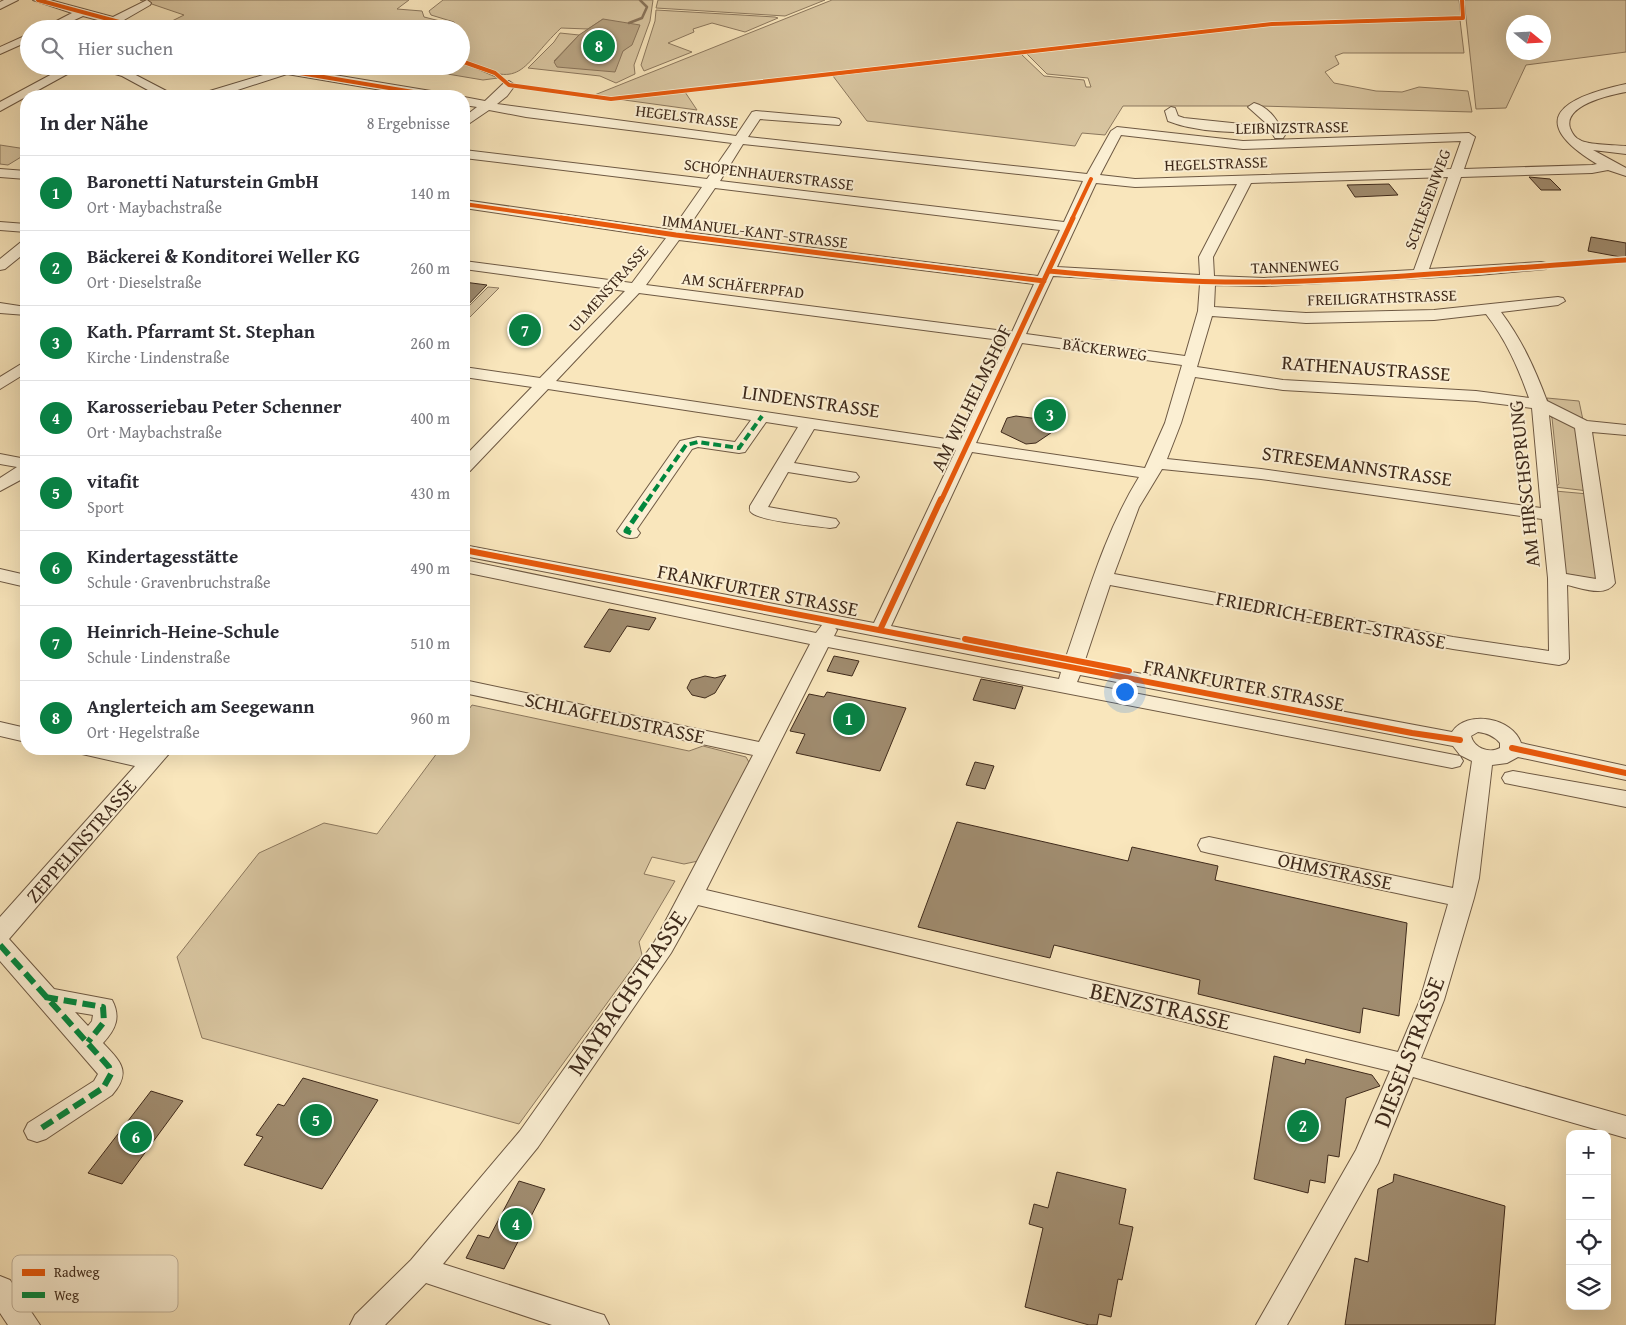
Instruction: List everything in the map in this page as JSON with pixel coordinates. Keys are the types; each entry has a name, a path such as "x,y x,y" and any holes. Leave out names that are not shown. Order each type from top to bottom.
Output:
{"street":[{"path":"0,6 13,0"},
{"path":"38,0 116,20 146,3"},
{"path":"66,20 84,12"},
{"path":"0,51 20,41"},
{"path":"31,90 59,75"},
{"path":"128,75 153,90"},
{"path":"226,90 274,75"},
{"path":"303,75 400,90"},
{"path":"470,118 503,94 509,86"},
{"path":"1626,88 1589,98 1576,105 1565,115 1564,129 1578,145 1610,166 1626,172"},
{"path":"0,94 20,96"},
{"path":"0,107 20,96"},
{"name":"HEGELSTRASSE","path":"470,102 526,113 740,140 1135,183 1592,169 1610,166"},
{"path":"1254,107 1266,115 1276,126 1280,135 1279,144"},
{"path":"1171,112 1172,118 1182,122 1251,129 1276,126"},
{"name":"ULMENSTRASSE","path":"470,452 544,384 635,289 712,185 756,115 837,125 826,150"},
{"name":"LEIBNIZSTRASSE","path":"1117,131 1237,145 1469,137"},
{"name":"AM WILHELMSHOF","path":"880,630 1091,179 1117,131"},
{"name":"SCHLESIENWEG","path":"1420,274 1469,137"},
{"path":"1578,145 1626,150"},
{"name":"SCHOPENHAUERSTRASSE","path":"470,155 1069,227"},
{"path":"2,175 20,175"},
{"path":"1070,678 1124,519 1154,469 1173,423 1206,311 1208,281 1206,256 1246,180"},
{"name":"IMMANUEL-KANT-STRASSE","path":"470,205 676,235 1047,276"},
{"path":"0,226 20,228"},
{"path":"0,266 20,250"},
{"name":"AM SCHÄFERPFAD","path":"470,266 635,289 1019,336"},
{"name":"TANNENWEG","path":"1047,276 1264,282 1478,272 1541,266"},
{"name":"FREILIGRATHSTRASSE","path":"1206,311 1306,318 1434,315 1558,301"},
{"path":"0,308 20,310"},
{"name":"AM HIRSCHSPRUNG","path":"1490,308 1510,335 1523,359 1540,404 1557,578 1559,659"},
{"name":"BÄCKERWEG","path":"1019,336 1190,367"},
{"name":"RATHENAUSTRASSE","path":"1190,367 1283,385 1476,396 1540,404 1583,426"},
{"path":"0,384 20,370"},
{"name":"LINDENSTRASSE","path":"470,373 809,423 1154,469"},
{"path":"631,533 626,531 686,446 698,442 740,448 762,416"},
{"path":"809,423 759,506 760,510 767,513 830,523"},
{"path":"1583,426 1626,430"},
{"name":"AM HIRSCHSPRUNG","path":"1557,578 1602,586 1606,583 1583,426"},
{"path":"0,459 20,463"},
{"path":"784,466 850,477"},
{"name":"STRESEMANNSTRASSE","path":"1154,469 1270,475 1550,515"},
{"path":"0,486 20,473"},
{"name":"FRANKFURTER STRASSE","path":"470,551 826,630 880,630 1070,678 1460,740"},
{"name":"FRANKFURTER STRASSE","path":"470,567 826,630 1070,678 1452,761"},
{"path":"0,575 20,580"},
{"name":"FRIEDRICH-EBERT-STRASSE","path":"1103,578 1444,641 1559,659"},
{"name":"MAYBACHSTRASSE","path":"364,1325 421,1269 529,1139 657,955 692,895 826,630"},
{"name":"SCHLAGFELDSTRASSE","path":"470,687 766,751"},
{"path":"1485,725 1494,728 1508,737 1512,748 1510,752 1501,758 1483,757 1466,749 1460,740 1463,730 1468,726 1485,725"},
{"path":"0,729 20,734"},
{"path":"1512,748 1550,758 1626,773"},
{"name":"ZEPPELINSTRASSE","path":"0,933 156,755"},
{"name":"DIESELSTRASSE","path":"1271,1325 1368,1155 1407,1065 1432,1000 1462,898 1471,854 1477,789 1483,757"},
{"path":"1513,778 1626,799"},
{"name":"OHMSTRASSE","path":"1209,844 1462,898"},
{"name":"BENZSTRASSE","path":"692,895 1407,1065 1626,1127"},
{"path":"0,945 88,1042 109,1067 111,1074 109,1081 102,1088 37,1131"},
{"path":"46,996 103,1007 106,1012 104,1023 88,1042"},
{"path":"421,1269 594,1325"},
{"path":"0,1290 12,1307"},
{"path":"16,1312 25,1325"}],"shaded area":[{"path":"140,0 409,0 397,9 422,11 424,17 436,20 174,20 184,15"},
{"path":"443,0 653,0 650,21 634,65 635,74 616,83 600,76 528,68 554,42 560,33 579,35 554,61 623,51 632,44 603,19 588,29 561,28 528,64 519,71 509,74 497,74 470,62 470,20 447,20 431,15 429,11"},
{"path":"658,0 825,0 785,16 656,8"},
{"path":"832,0 1459,0 1461,17 1267,24 610,98 592,96"},
{"path":"1464,0 1626,0 1626,52 1526,65 1506,108 1476,109"},
{"path":"656,10 778,18 745,32 712,23 693,29 694,32 668,43 692,52 644,71 641,65 655,21"},
{"path":"603,19 640,25 632,45 623,51 615,72 557,67 554,62 579,35"},
{"path":"1460,20 1464,53 1343,53 1335,56 1339,64 1325,72 1334,83 1376,91 1402,92 1419,87 1468,91 1472,112 1260,106 1123,106 1105,135 1082,133 1075,146 867,121 833,76 1021,54 1044,76 1084,80 1086,87 1091,87 1088,78 1047,74 1026,53 1272,25"},
{"path":"470,66 498,78 483,80 453,75 470,75"},
{"path":"685,92 697,110 617,99"},
{"path":"0,145 20,148 20,158 8,165 0,164"},
{"path":"488,287 499,288 470,317 470,305"},
{"path":"1547,398 1579,401 1583,420 1548,403"},
{"path":"1547,412 1579,427 1588,491 1555,487 1559,484 1552,418"},
{"path":"1555,491 1588,494 1601,581 1563,573"},
{"path":"472,705 689,751 703,746 746,757 750,764 703,860 684,864 652,857 644,874 675,881 639,942 642,955 519,1124 202,1038 177,957 259,853 324,823 377,834 436,755 470,755 470,708"}],"building":[{"path":"1529,177 1550,179 1561,190 1541,190"},
{"path":"1389,184 1398,195 1355,197 1347,185"},
{"path":"1591,237 1626,243 1626,258 1588,251"},
{"path":"470,283 487,285 470,303"},
{"path":"1016,416 1064,424 1036,443 1026,444 1001,432 1007,418"},
{"path":"609,609 656,618 649,630 627,626 610,652 584,647"},
{"path":"834,656 859,661 852,676 827,671"},
{"path":"726,675 715,693 705,698 692,695 687,688 691,680 705,676 715,678"},
{"path":"981,679 1023,687 1015,709 973,700"},
{"path":"827,692 906,708 880,771 796,753 805,734 790,731 809,694 824,697"},
{"path":"975,762 994,766 985,789 966,785"},
{"path":"957,822 1128,861 1132,847 1218,866 1215,880 1407,923 1399,1016 1363,1008 1360,1033 1198,994 1200,980 1054,945 1050,958 918,927"},
{"path":"1274,1056 1305,1064 1306,1059 1372,1075 1380,1086 1346,1098 1339,1157 1328,1155 1325,1183 1310,1180 1308,1193 1254,1179"},
{"path":"303,1078 378,1100 322,1189 244,1165 263,1137 256,1135 278,1104 284,1106"},
{"path":"151,1091 183,1101 122,1184 88,1173"},
{"path":"1057,1172 1126,1189 1119,1224 1133,1227 1122,1280 1118,1279 1111,1317 1099,1314 1097,1325 1089,1325 1025,1307 1043,1228 1029,1224 1034,1204 1048,1208"},
{"path":"1394,1174 1505,1206 1495,1325 1345,1325 1355,1258 1368,1262 1378,1189 1393,1182"},
{"path":"519,1181 545,1189 504,1269 466,1258 478,1235 489,1238"}],"waterway":[{"path":"629,23 642,18 647,7 640,0"}],"marked path":[{"path":"631,533 626,531 686,445 698,442 739,448 762,416"},
{"path":"0,945 109,1067 111,1074 109,1081 103,1088 37,1131"},
{"path":"45,997 103,1007 105,1012 104,1022 99,1031 88,1042"}],"cycle path":[{"path":"38,0 112,20"},
{"path":"470,65 501,76 509,85 611,99 1272,24 1463,18 1462,0"},
{"path":"312,75 401,90"},
{"path":"880,630 1091,179"},
{"path":"470,205 676,235 1044,281"},
{"path":"1049,271 1156,280 1264,282 1400,276 1626,260"},
{"path":"470,551 1412,733 1460,740"},
{"path":"965,639 1129,671"},
{"path":"1512,748 1550,758 1626,773"}],"place":[{"name":"Anglerteich am Seegewann","path":"599,46"},
{"name":"Heinrich-Heine-Schule","path":"525,330"},
{"name":"Kath. Pfarramt St. Stephan","path":"1050,415"},
{"name":"Baronetti Naturstein GmbH","path":"849,719"},
{"name":"vitafit","path":"316,1120"},
{"name":"Bäckerei & Konditorei Weller KG","path":"1303,1126"},
{"name":"Kindertagesstätte","path":"136,1137"},
{"name":"Karosseriebau Peter Schenner","path":"516,1224"}]}
